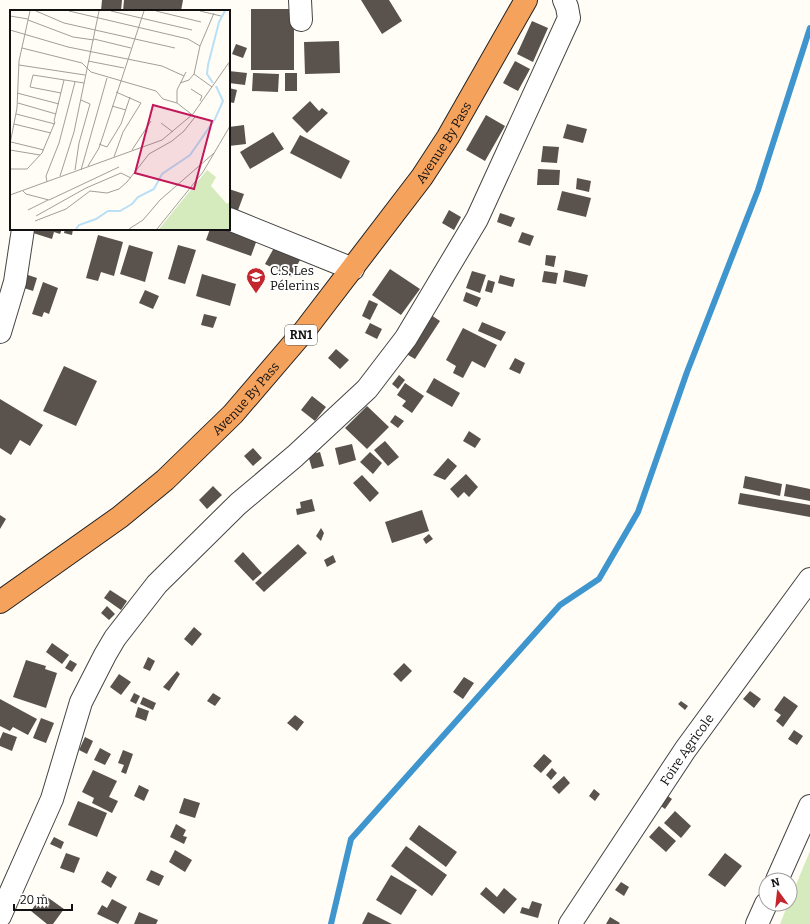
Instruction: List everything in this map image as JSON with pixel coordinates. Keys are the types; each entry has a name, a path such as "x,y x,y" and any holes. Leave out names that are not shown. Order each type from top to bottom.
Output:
{"highway":[{"name":"Avenue By Pass","path":"0,602 120,517 165,480 233,414 305,330 422,177 452,130 526,0"}],"street":[{"path":"0,916 52,799 81,702 115,638 157,584 238,504 295,456 367,389 406,338 477,219 569,18 564,0"},
{"path":"230,219 353,269"},
{"path":"0,332 15,282 23,230"},
{"name":"Foire Agricole","path":"570,924 685,750 810,579"},
{"path":"781,872 810,806"},
{"path":"757,924 762,912"}],"green space":[{"path":"810,851 810,924 780,924 785,912 798,912 798,880"}],"building":[{"path":"102,0 122,0 121,10 101,10"},
{"path":"124,0 183,0 181,10 123,10"},
{"path":"361,0 389,0 402,21 382,34"},
{"path":"251,9 294,9 294,70 251,70"},
{"path":"532,21 548,28 533,62 517,54"},
{"path":"339,41 340,73 305,74 304,42"},
{"path":"236,44 247,48 243,58 232,54"},
{"path":"515,61 530,69 518,91 503,83"},
{"path":"230,71 247,73 245,85 230,83"},
{"path":"253,73 279,74 278,92 252,91"},
{"path":"285,73 297,73 297,91 285,91"},
{"path":"230,88 237,90 234,103 230,102"},
{"path":"310,101 319,111 322,108 328,113 307,133 292,118"},
{"path":"486,115 505,126 485,161 466,150"},
{"path":"567,124 587,129 583,143 563,138"},
{"path":"244,125 246,144 230,146 230,127"},
{"path":"273,132 284,149 250,169 240,152"},
{"path":"300,135 350,161 341,179 290,153"},
{"path":"543,146 559,147 557,163 541,162"},
{"path":"538,169 560,170 559,185 537,185"},
{"path":"577,178 591,181 589,192 576,189"},
{"path":"230,189 244,194 237,213 230,211"},
{"path":"562,191 591,198 586,217 557,210"},
{"path":"449,210 461,217 454,230 442,223"},
{"path":"500,213 515,218 511,227 497,222"},
{"path":"230,229 258,237 251,256 206,240 210,230"},
{"path":"31,230 62,230 60,234 54,232 52,239 30,232"},
{"path":"65,230 73,230 72,235 64,233"},
{"path":"522,232 534,236 530,246 518,242"},
{"path":"98,235 123,242 114,276 101,272 98,281 86,278"},
{"path":"129,245 153,252 145,282 120,274"},
{"path":"178,245 196,250 185,284 168,279"},
{"path":"275,246 300,260 291,277 265,264"},
{"path":"546,255 556,256 554,267 545,265"},
{"path":"390,269 420,289 401,315 372,295"},
{"path":"565,270 588,275 585,287 563,282"},
{"path":"472,271 486,275 480,293 466,288"},
{"path":"544,271 558,273 556,284 542,282"},
{"path":"202,274 236,284 230,306 196,296"},
{"path":"28,275 37,278 33,291 24,288"},
{"path":"500,275 515,279 513,287 498,283"},
{"path":"488,280 495,282 492,293 485,291"},
{"path":"43,282 58,288 49,314 44,312 42,317 32,314"},
{"path":"145,290 159,296 153,309 139,303"},
{"path":"466,292 481,298 477,307 463,301"},
{"path":"369,300 378,304 370,320 362,316"},
{"path":"428,313 440,321 415,359 403,352"},
{"path":"204,314 217,317 213,328 201,325"},
{"path":"482,322 506,332 501,341 478,331"},
{"path":"370,323 382,329 377,339 365,333"},
{"path":"463,328 497,345 485,368 472,361 463,378 453,373 456,366 446,360"},
{"path":"336,349 349,360 340,369 328,358"},
{"path":"515,358 525,363 520,374 509,369"},
{"path":"64,366 97,381 76,426 43,411"},
{"path":"399,375 405,380 398,389 392,384"},
{"path":"434,378 460,393 452,407 426,392"},
{"path":"405,383 424,396 412,413 402,406 406,401 397,395"},
{"path":"312,396 326,407 315,421 301,410"},
{"path":"0,399 43,425 30,446 20,440 11,455 0,448"},
{"path":"367,406 389,427 367,449 345,428"},
{"path":"395,415 404,421 398,428 390,422"},
{"path":"469,431 481,439 475,448 463,441"},
{"path":"385,441 399,457 388,466 374,450"},
{"path":"352,444 356,460 339,465 335,448"},
{"path":"253,448 262,458 253,466 244,456"},
{"path":"320,452 324,466 312,469 308,455"},
{"path":"370,452 382,463 373,474 360,462"},
{"path":"448,458 457,466 445,480 433,475"},
{"path":"466,474 478,487 469,497 464,492 458,498 450,489"},
{"path":"362,475 379,493 370,502 353,483"},
{"path":"745,476 782,484 780,496 743,488"},
{"path":"786,484 810,489 810,501 784,496"},
{"path":"213,486 222,495 207,509 199,500"},
{"path":"740,493 810,505 810,517 738,504"},
{"path":"312,499 315,511 297,515 296,509 301,508 300,502"},
{"path":"422,510 429,531 392,543 385,522"},
{"path":"0,515 6,519 0,529"},
{"path":"321,528 324,533 321,541 316,536"},
{"path":"429,534 433,539 426,544 423,539"},
{"path":"298,544 307,553 264,592 255,583"},
{"path":"243,552 262,573 253,581 234,561"},
{"path":"333,555 336,562 327,567 324,560"},
{"path":"110,590 127,601 121,610 104,598"},
{"path":"107,606 115,614 109,620 101,613"},
{"path":"194,627 202,634 192,646 184,639"},
{"path":"52,643 69,655 62,664 46,652"},
{"path":"148,657 155,661 150,671 143,668"},
{"path":"26,660 46,666 45,669 57,673 46,708 13,697"},
{"path":"70,660 77,664 72,672 65,668"},
{"path":"404,663 412,671 401,682 393,674"},
{"path":"177,671 180,674 169,691 163,687"},
{"path":"119,674 131,682 121,695 110,687"},
{"path":"464,677 474,683 463,699 453,692"},
{"path":"750,691 761,699 754,708 743,699"},
{"path":"134,693 140,696 136,704 130,701"},
{"path":"213,693 221,698 215,706 207,701"},
{"path":"784,696 798,706 783,727 776,721 781,715 774,710"},
{"path":"143,697 156,703 153,710 140,704"},
{"path":"0,699 37,719 28,735 13,727 10,731 0,726"},
{"path":"681,701 688,706 685,710 678,704"},
{"path":"138,707 149,711 146,721 135,717"},
{"path":"295,715 304,722 297,731 287,723"},
{"path":"41,718 54,723 46,743 33,738"},
{"path":"794,730 803,736 797,745 788,739"},
{"path":"3,732 17,737 12,751 0,746 0,739"},
{"path":"85,737 93,741 87,754 79,750"},
{"path":"100,748 111,754 105,765 94,760"},
{"path":"123,750 133,754 126,774 121,772 124,765 118,763"},
{"path":"544,754 552,761 541,773 533,766"},
{"path":"552,768 557,773 551,780 546,775"},
{"path":"93,770 117,781 109,797 118,801 112,813 92,803 94,798 82,792"},
{"path":"564,776 570,783 559,794 552,787"},
{"path":"139,785 149,790 144,801 134,796"},
{"path":"594,789 600,794 595,801 589,796"},
{"path":"661,791 672,799 665,809 654,801"},
{"path":"184,798 200,803 195,818 179,813"},
{"path":"78,801 107,813 97,837 68,825"},
{"path":"675,811 691,826 681,838 664,823"},
{"path":"176,824 186,830 183,836 187,837 184,844 170,837"},
{"path":"419,825 457,852 446,867 409,839"},
{"path":"659,826 676,841 666,852 649,837"},
{"path":"54,837 64,842 61,849 50,844"},
{"path":"406,846 447,875 432,896 391,866"},
{"path":"175,850 192,860 185,872 169,862"},
{"path":"66,853 80,858 74,873 60,868"},
{"path":"725,853 742,866 725,887 708,875"},
{"path":"151,870 164,876 159,886 146,880"},
{"path":"107,871 117,877 111,888 101,882"},
{"path":"391,875 417,890 401,915 376,900"},
{"path":"621,882 629,887 624,896 615,890"},
{"path":"486,887 497,897 504,888 517,899 504,914 480,894"},
{"path":"43,894 64,909 53,924 47,924 31,911"},
{"path":"112,899 127,907 118,924 97,914 102,905 107,908"},
{"path":"532,901 542,904 538,918 520,913 522,907 529,909"},
{"path":"139,912 158,920 156,924 134,924"},
{"path":"368,912 392,924 362,924"},
{"path":"610,917 620,923 606,924"}],"waterway":[{"path":"331,924 351,839 560,605 599,579 638,512 687,372 758,190 810,28"}],"place":[{"name":"C.S. Les Pélerins","path":"256,294"}]}
